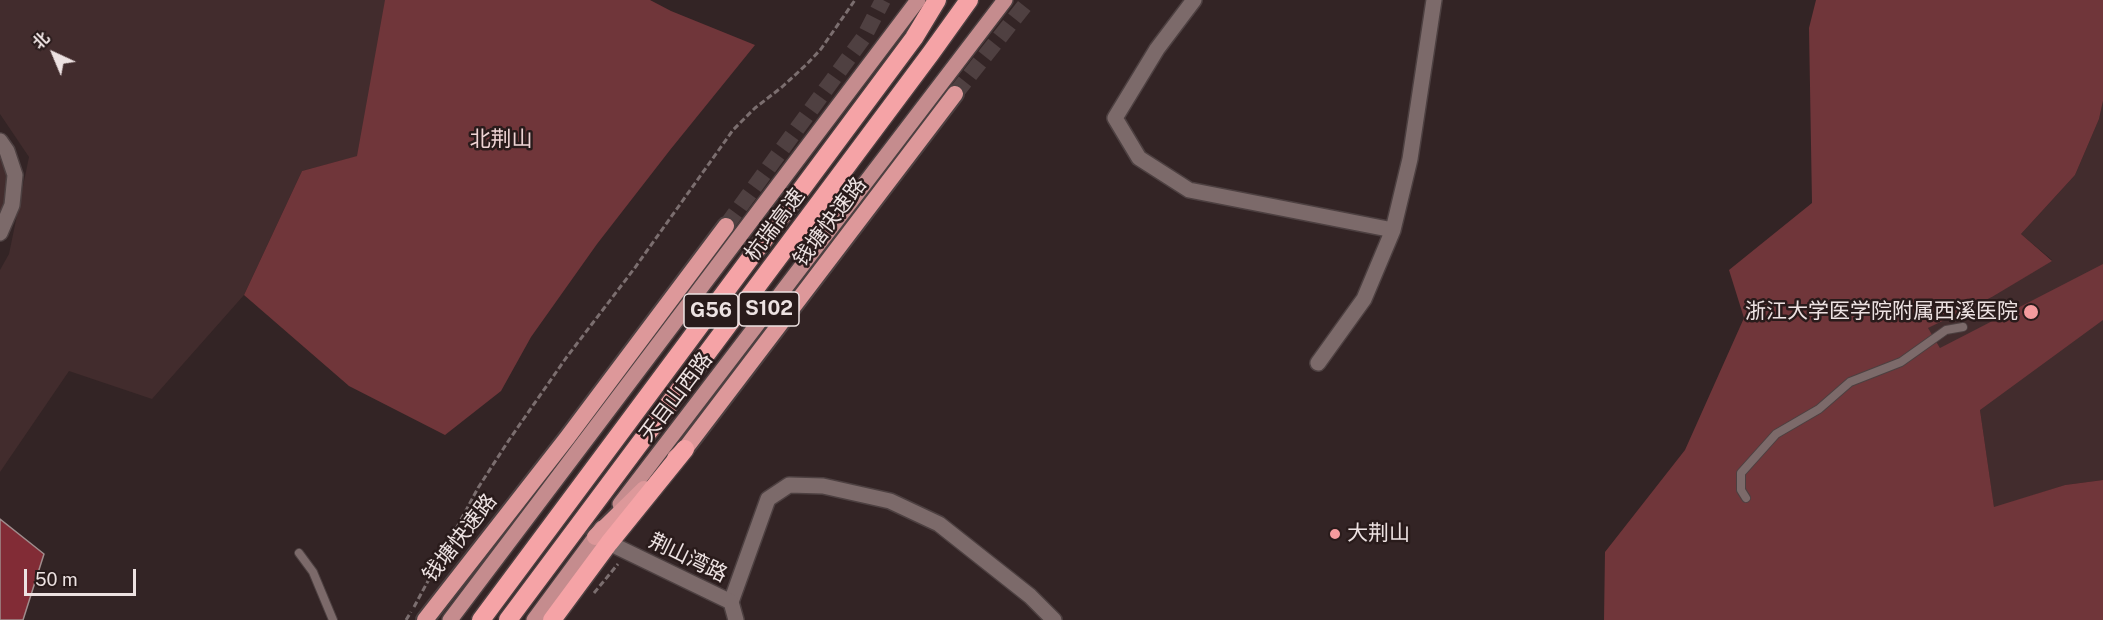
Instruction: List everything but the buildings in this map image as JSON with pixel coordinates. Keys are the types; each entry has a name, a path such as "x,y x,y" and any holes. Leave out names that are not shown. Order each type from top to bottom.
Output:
{"highway":[{"name":"杭瑞高速","path":"482,620 900,57 937,0"},
{"name":"杭瑞高速","path":"508,620 969,0"},
{"name":"钱塘快速路","path":"685,449 955,94"},
{"name":"钱塘快速路","path":"425,620 567,438 726,226"},
{"path":"552,620 602,540 685,449"}],"main road":[{"path":"450,620 918,0"},
{"name":"天目山西路","path":"534,620 602,540 1005,0"}],"street":[{"path":"1194,0 1157,49 1115,118 1139,158 1189,190 1393,230"},
{"path":"1318,363 1364,299 1393,230 1410,159 1434,0"},
{"path":"0,141 7,151 15,175 12,205 0,233"},
{"path":"731,602 768,499 789,485 823,486 890,501 939,524 1030,596 1054,620"},
{"name":"荆山湾路","path":"602,540 731,602 736,620"}],"lane":[{"path":"1746,498 1741,490 1741,473 1776,434 1819,409 1850,382 1901,362 1946,330 1963,327"},
{"path":"299,553 312,572 333,620"}],"path":[{"path":"406,620 431,578 478,488 566,358 634,270 733,130 807,64 821,49 855,0"},
{"path":"593,595 628,552"}],"shaded area":[{"path":"0,0 386,0 362,155 302,171 244,295 152,399 69,371 0,472 0,270 9,254 29,157 0,114"},
{"name":"浙江大学医学院附属西溪医院","path":"2103,101 2103,480 2065,485 1994,508 1980,410 1927,328 1992,297 2052,260 2021,234 2075,175 2099,119"},
{"path":"0,151 15,175 0,222"}],"green space":[{"name":"北荆山","path":"385,0 650,0 671,11 755,45 597,244 531,337 501,391 445,435 349,386 244,295 302,171 357,156"},
{"path":"1816,0 2103,0 2103,101 2099,119 2075,175 2021,234 2052,261 1992,297 1928,328 1940,348 2103,264 2103,320 1980,410 1994,507 2065,485 2103,480 2103,620 1604,620 1605,552 1685,450 1744,318 1729,270 1812,203 1809,28"}],"tunnel":[{"path":"726,226 864,37 883,0"},
{"path":"955,94 1029,0"}],"place":[{"name":"浙江大学医学院附属西溪医院","path":"2031,312"},
{"name":"大荆山","path":"1335,534"}]}
